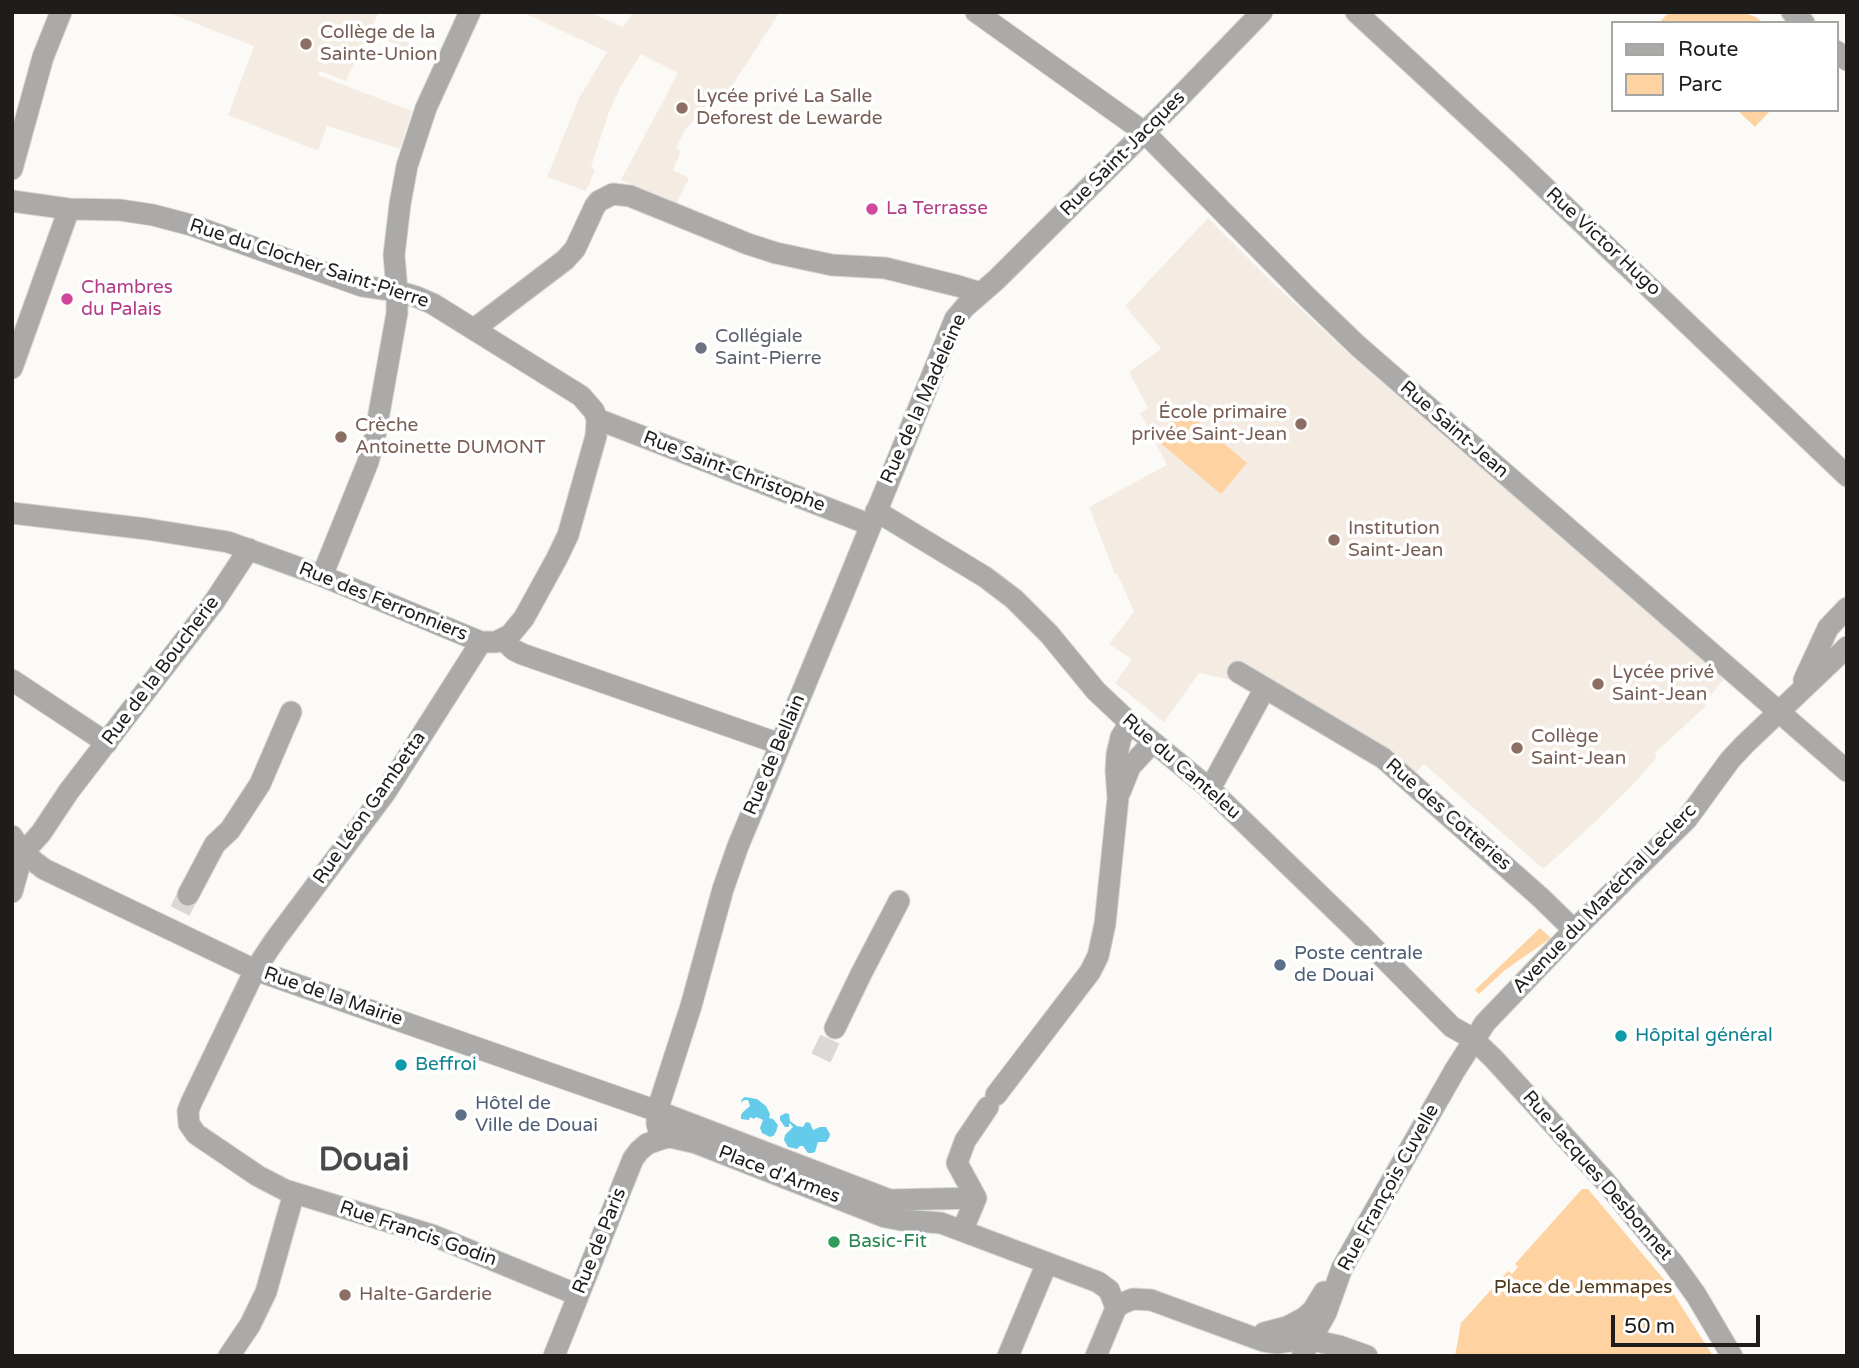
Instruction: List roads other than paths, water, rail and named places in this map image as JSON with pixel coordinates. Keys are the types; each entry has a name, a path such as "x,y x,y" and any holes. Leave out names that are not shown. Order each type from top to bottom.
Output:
{"street":[{"path":"12,169 43,57 61,12"},
{"path":"322,576 368,463 375,436 397,313 394,255 407,166 426,108 470,12"},
{"name":"Rue Saint-Jean","path":"976,12 1144,132 1350,339 1847,771"},
{"name":"Rue Saint-Jacques","path":"981,293 1262,12"},
{"name":"Rue Victor Hugo","path":"1356,12 1514,158 1847,476"},
{"path":"474,329 565,260 575,249 595,206 613,194 630,196 776,253 832,265 885,268 981,293"},
{"name":"Rue du Clocher Saint-Pierre","path":"12,201 69,209 120,210 173,220 362,286 397,291 433,304 581,396 588,402 597,419"},
{"path":"12,368 69,209"},
{"name":"Rue de la Madeleine","path":"874,518 955,319 981,293"},
{"path":"597,419 596,436 568,535 524,618 503,640 522,654 780,744"},
{"name":"Rue Saint-Christophe","path":"597,419 874,518"},
{"name":"Rue des Ferronniers","path":"12,513 228,542 322,576 481,642 503,640"},
{"name":"Rue du Canteleu","path":"874,518 985,577 1014,599 1049,634 1086,681 1130,723 1210,789 1452,1027 1474,1040"},
{"name":"Rue de Bellain","path":"657,1111 743,830 874,518"},
{"name":"Rue de la Boucherie","path":"15,841 41,834 69,791 215,602 249,549"},
{"name":"Avenue du Maréchal Leclerc","path":"1795,697 1828,628 1847,608"},
{"name":"Rue Léon Gambetta","path":"294,1193 258,1176 196,1134 189,1124 188,1111 255,970 378,803 481,642"},
{"name":"Avenue du Maréchal Leclerc","path":"1474,1040 1492,1014 1682,824 1731,760 1847,647"},
{"name":"Rue des Cotteries","path":"1238,672 1393,766 1574,930"},
{"path":"12,680 107,743"},
{"path":"1210,789 1265,688"},
{"path":"179,911 215,844 230,830 260,785 291,712"},
{"path":"966,1222 976,1198 957,1163 965,1141 1094,965 1101,947 1118,798 1117,754 1121,737 1130,723"},
{"path":"1118,798 1130,767 1153,742"},
{"path":"12,891 15,841"},
{"name":"Rue de la Mairie","path":"15,841 44,869 179,911 255,970 657,1111 890,1199 976,1198"},
{"path":"835,1028 899,901"},
{"name":"Rue François Cuvelle","path":"1307,1348 1329,1304 1342,1268 1474,1040"},
{"name":"Rue Jacques Desbonnet","path":"1474,1040 1604,1181 1673,1263 1696,1295 1732,1356"},
{"path":"657,1111 661,1139"},
{"name":"Place d'Armes","path":"661,1139 675,1137 696,1143 885,1217 941,1223 1038,1259 1102,1284 1109,1290 1115,1308"},
{"name":"Rue de Paris","path":"554,1356 633,1159 643,1147 661,1139"},
{"path":"229,1356 250,1325 266,1292 294,1193"},
{"name":"Rue Francis Godin","path":"294,1193 432,1234 578,1295"},
{"path":"1008,1356 1038,1259"},
{"path":"1237,1332 1272,1332 1299,1322 1313,1310 1342,1268"},
{"path":"1096,1356 1115,1308 1139,1298 1151,1300 1258,1340 1307,1348 1339,1346 1367,1356"}],"water":[{"path":"745,1097 757,1099 766,1106 769,1118 778,1125 775,1135 770,1137 762,1133 761,1119 741,1119 743,1112 750,1106 748,1100 741,1103"},
{"path":"789,1114 790,1121 797,1126 803,1127 806,1122 810,1123 813,1130 826,1127 829,1138 826,1142 818,1142 815,1152 812,1153 808,1153 803,1146 797,1149 788,1147 784,1140 785,1135 793,1127 790,1123 789,1127 785,1127 780,1120 780,1116"}],"tunnel":[{"path":"180,911 188,895"},
{"path":"821,1058 835,1028"}],"place":[{"name":"Collège de la Sainte-Union","path":"306,44"},
{"name":"Lycée privé La Salle Deforest de Lewarde","path":"682,108"},
{"name":"La Terrasse","path":"872,209"},
{"name":"Chambres du Palais","path":"67,299"},
{"name":"Collégiale Saint-Pierre","path":"701,348"},
{"name":"École primaire privée Saint-Jean","path":"1301,424"},
{"name":"Crèche Antoinette DUMONT","path":"341,437"},
{"name":"Institution Saint-Jean","path":"1334,540"},
{"name":"Lycée privé Saint-Jean","path":"1598,684"},
{"name":"Collège Saint-Jean","path":"1517,748"},
{"name":"Poste centrale de Douai","path":"1280,965"},
{"name":"Hôpital général","path":"1621,1036"},
{"name":"Beffroi","path":"401,1065"},
{"name":"Hôtel de Ville de Douai","path":"461,1115"},
{"name":"Basic-Fit","path":"834,1242"},
{"name":"Halte-Garderie","path":"345,1295"}],"district":[{"name":"Douai","path":"364,1161"}],"park label":[{"name":"Place de Jemmapes","path":"1583,1288"}]}
